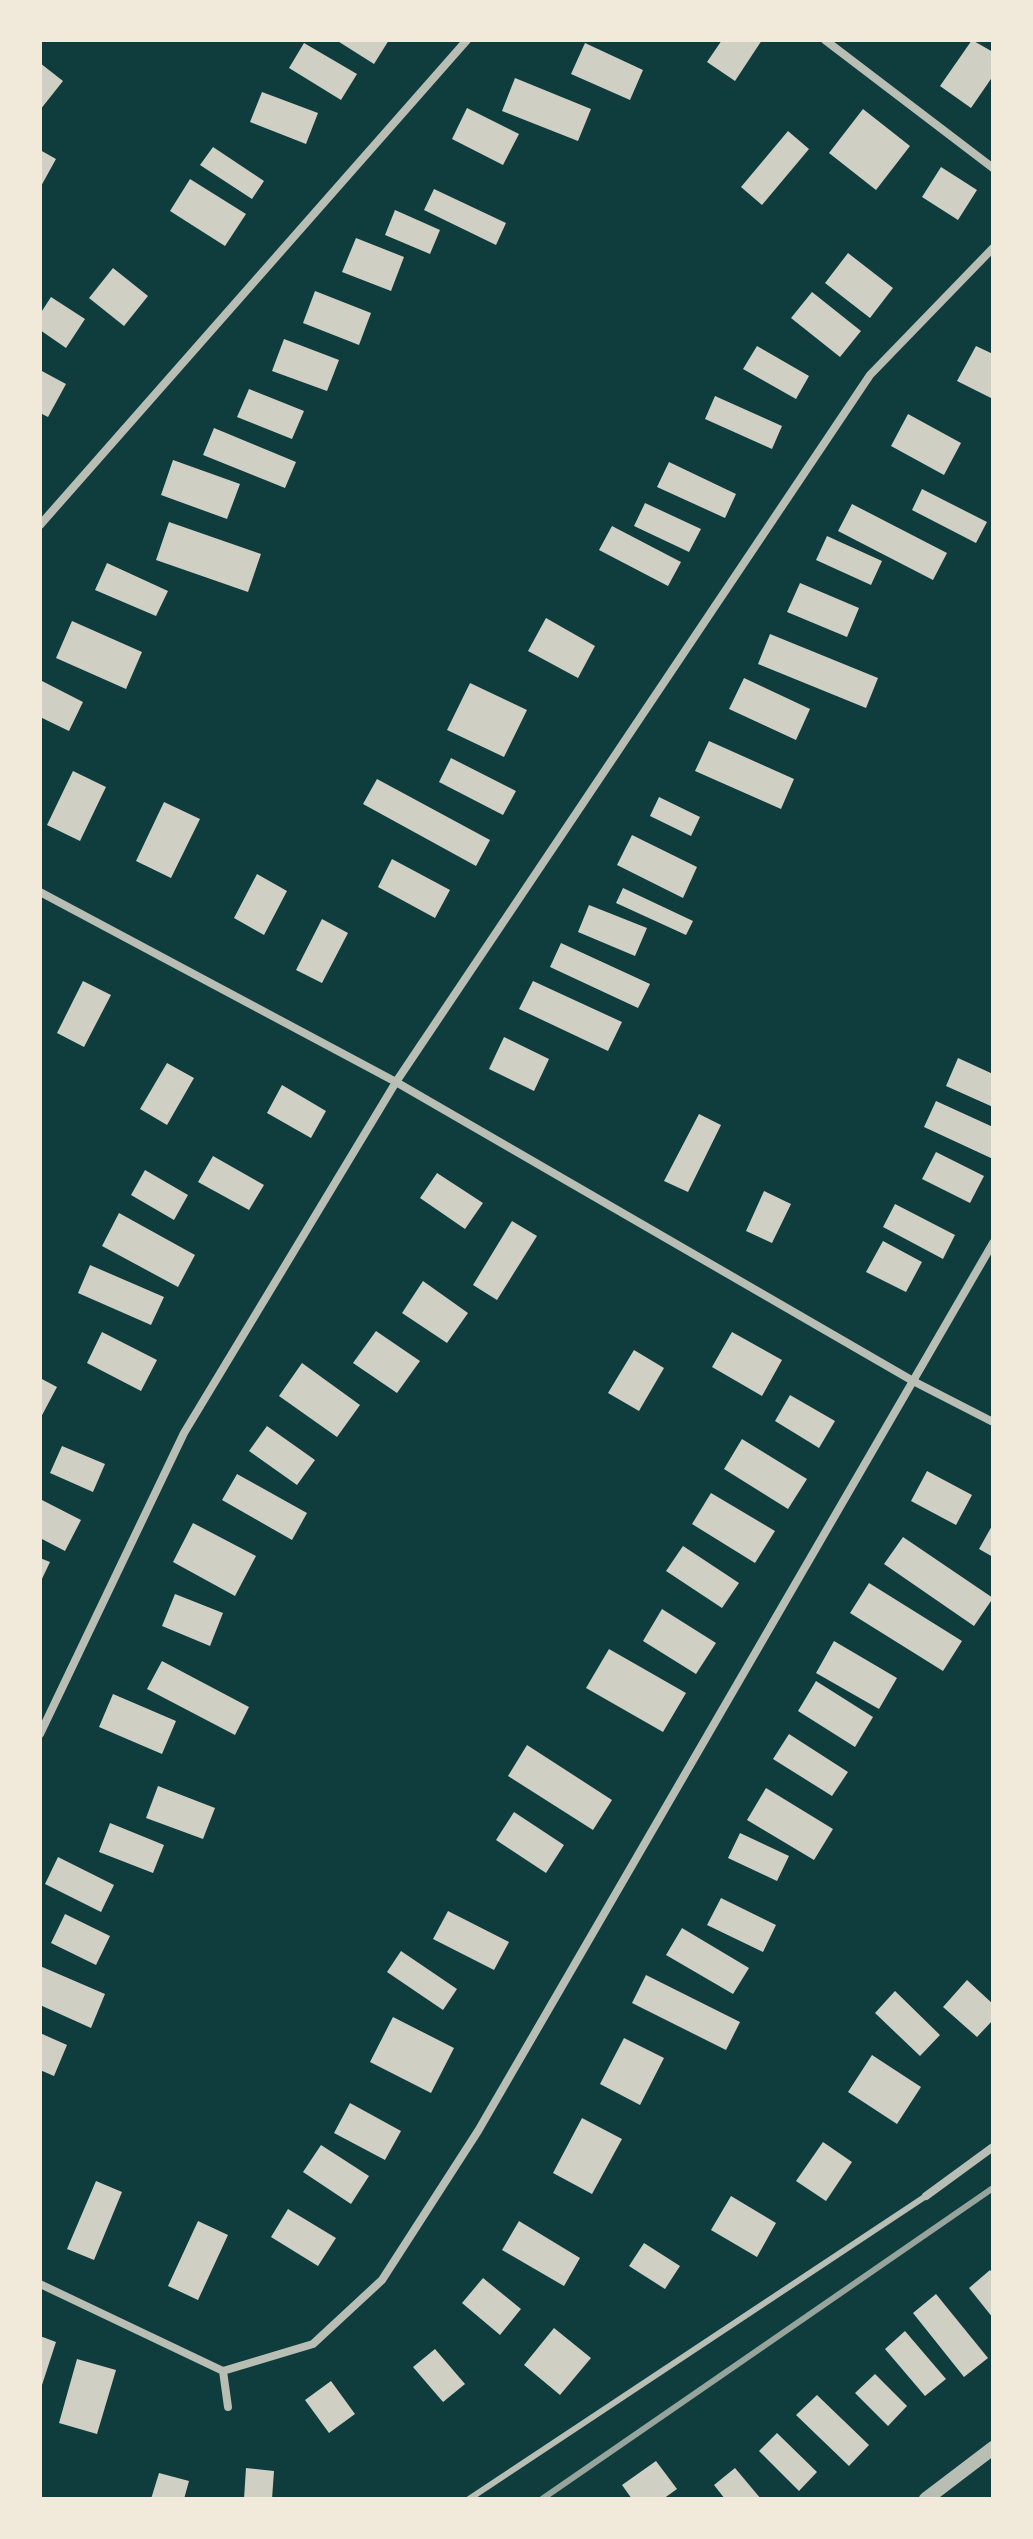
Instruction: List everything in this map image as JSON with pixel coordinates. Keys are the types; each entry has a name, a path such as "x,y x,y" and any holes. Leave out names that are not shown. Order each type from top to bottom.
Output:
{"street":[{"path":"40,525 467,40"},
{"path":"825,40 993,168"},
{"path":"40,1734 184,1433 396,1082 870,375 993,248"},
{"path":"40,892 396,1082 913,1381 993,1422"},
{"path":"40,2284 223,2371 313,2344 382,2280 478,2131 993,1243"},
{"path":"926,2196 993,2147"},
{"path":"223,2371 228,2407"},
{"path":"926,2499 993,2448"}],"lane":[{"path":"469,2499 926,2196"}],"building":[{"path":"336,40 389,40 374,64"},
{"path":"722,40 762,40 735,81 707,62"},
{"path":"972,40 993,52 993,76 971,108 940,86"},
{"path":"304,43 357,74 341,100 289,68"},
{"path":"585,43 643,70 630,100 571,74"},
{"path":"40,63 63,81 40,110"},
{"path":"515,78 591,109 578,141 502,111"},
{"path":"262,92 318,113 306,144 250,122"},
{"path":"467,108 519,134 503,165 452,139"},
{"path":"863,109 910,146 876,190 829,153"},
{"path":"788,131 809,149 762,205 741,187"},
{"path":"213,147 264,181 252,199 200,165"},
{"path":"40,150 56,159 40,188"},
{"path":"941,167 977,190 958,220 922,197"},
{"path":"190,179 246,214 225,246 170,211"},
{"path":"434,189 506,223 496,245 424,210"},
{"path":"395,210 440,230 430,254 385,235"},
{"path":"356,238 404,257 391,291 342,272"},
{"path":"848,253 893,288 870,318 825,283"},
{"path":"113,268 148,296 124,326 89,298"},
{"path":"315,291 371,313 359,345 303,323"},
{"path":"812,292 861,331 840,357 791,318"},
{"path":"51,297 85,319 66,348 40,330 40,314"},
{"path":"284,339 339,360 327,391 272,371"},
{"path":"757,346 809,376 796,399 743,369"},
{"path":"976,346 993,354 993,399 957,381"},
{"path":"40,370 66,384 48,417 40,413"},
{"path":"249,389 304,411 292,439 237,417"},
{"path":"715,396 782,426 772,449 705,419"},
{"path":"908,414 961,443 944,475 891,446"},
{"path":"214,428 296,462 285,488 203,455"},
{"path":"173,460 240,484 227,519 161,495"},
{"path":"669,462 736,494 725,518 657,487"},
{"path":"922,489 987,522 976,543 912,510"},
{"path":"645,503 701,529 689,552 634,526"},
{"path":"852,504 947,553 933,580 838,531"},
{"path":"169,522 261,554 248,592 156,560"},
{"path":"612,526 681,562 668,586 599,550"},
{"path":"827,536 882,561 871,585 816,560"},
{"path":"107,563 168,591 156,616 95,590"},
{"path":"800,583 859,608 847,637 787,612"},
{"path":"546,618 595,646 578,678 528,651"},
{"path":"72,621 142,652 126,689 56,658"},
{"path":"770,634 878,678 866,708 758,664"},
{"path":"744,678 810,709 796,740 729,709"},
{"path":"40,680 83,702 69,731 40,717"},
{"path":"470,683 527,710 504,757 447,730"},
{"path":"709,741 794,779 781,809 695,771"},
{"path":"451,758 516,791 503,815 439,782"},
{"path":"73,771 106,787 80,841 47,825"},
{"path":"377,779 490,840 476,866 363,804"},
{"path":"659,797 700,817 691,836 650,816"},
{"path":"164,802 200,819 171,878 136,861"},
{"path":"632,835 697,867 683,898 617,865"},
{"path":"392,859 450,890 435,918 378,887"},
{"path":"257,874 287,891 264,935 234,918"},
{"path":"623,888 693,921 686,935 616,903"},
{"path":"589,905 647,928 635,956 578,932"},
{"path":"322,919 348,933 322,983 296,970"},
{"path":"561,943 650,984 638,1008 550,967"},
{"path":"83,981 111,995 84,1047 57,1033"},
{"path":"533,981 622,1022 608,1051 519,1009"},
{"path":"504,1037 549,1059 534,1091 489,1069"},
{"path":"958,1058 993,1074 993,1107 946,1086"},
{"path":"167,1063 194,1078 167,1125 140,1109"},
{"path":"282,1085 326,1111 311,1138 267,1113"},
{"path":"936,1101 993,1127 993,1159 924,1127"},
{"path":"699,1114 721,1125 688,1192 664,1181"},
{"path":"936,1152 984,1176 970,1203 922,1179"},
{"path":"213,1156 264,1185 249,1210 198,1182"},
{"path":"145,1170 188,1195 174,1220 131,1195"},
{"path":"437,1173 483,1203 465,1229 420,1198"},
{"path":"764,1191 791,1204 772,1243 746,1231"},
{"path":"895,1204 955,1235 943,1259 883,1227"},
{"path":"119,1213 195,1255 178,1287 102,1246"},
{"path":"512,1221 537,1236 497,1300 473,1285"},
{"path":"883,1241 922,1262 906,1292 866,1272"},
{"path":"90,1265 164,1297 151,1325 78,1293"},
{"path":"423,1281 468,1313 447,1343 402,1313"},
{"path":"376,1331 420,1361 397,1393 353,1363"},
{"path":"102,1332 157,1360 141,1391 87,1363"},
{"path":"732,1332 782,1360 762,1396 712,1367"},
{"path":"634,1350 664,1368 639,1411 608,1393"},
{"path":"302,1363 360,1405 337,1437 279,1396"},
{"path":"40,1378 57,1387 40,1419"},
{"path":"790,1395 835,1421 819,1448 775,1421"},
{"path":"267,1426 315,1460 297,1485 249,1451"},
{"path":"742,1439 807,1479 788,1509 724,1469"},
{"path":"62,1446 105,1464 93,1492 50,1473"},
{"path":"927,1471 972,1495 956,1525 911,1501"},
{"path":"237,1474 307,1513 292,1540 222,1500"},
{"path":"711,1493 775,1531 755,1563 692,1524"},
{"path":"40,1499 81,1520 65,1551 40,1538"},
{"path":"193,1523 256,1556 235,1596 173,1562"},
{"path":"993,1524 993,1557 979,1549"},
{"path":"903,1537 993,1598 974,1626 884,1564"},
{"path":"683,1546 739,1583 722,1608 666,1571"},
{"path":"40,1558 50,1562 40,1583"},
{"path":"869,1583 962,1641 943,1671 850,1613"},
{"path":"175,1594 223,1613 210,1646 162,1626"},
{"path":"662,1609 716,1643 696,1674 643,1641"},
{"path":"834,1641 897,1678 879,1709 816,1673"},
{"path":"609,1649 686,1693 663,1732 586,1688"},
{"path":"162,1661 249,1707 235,1735 147,1689"},
{"path":"816,1681 873,1717 855,1747 798,1711"},
{"path":"113,1694 176,1721 162,1754 99,1727"},
{"path":"789,1734 848,1772 832,1796 773,1759"},
{"path":"527,1745 612,1800 593,1830 508,1776"},
{"path":"158,1786 215,1808 203,1839 146,1818"},
{"path":"766,1788 833,1829 814,1860 747,1820"},
{"path":"514,1812 564,1845 546,1873 496,1840"},
{"path":"110,1823 164,1845 153,1873 99,1852"},
{"path":"740,1833 789,1856 777,1881 728,1858"},
{"path":"58,1857 114,1885 101,1912 45,1884"},
{"path":"721,1898 776,1925 763,1952 707,1925"},
{"path":"448,1911 509,1942 494,1970 433,1939"},
{"path":"65,1914 110,1936 96,1965 51,1943"},
{"path":"682,1928 749,1968 733,1994 666,1955"},
{"path":"401,1951 457,1989 443,2010 387,1972"},
{"path":"40,1966 105,1994 91,2028 40,2005"},
{"path":"646,1975 740,2022 726,2050 632,2003"},
{"path":"967,1980 993,2004 993,2020 977,2037 943,2007"},
{"path":"895,1991 940,2035 920,2056 875,2013"},
{"path":"393,2017 454,2048 431,2093 370,2062"},
{"path":"40,2033 67,2045 54,2076 40,2070"},
{"path":"624,2038 664,2058 640,2105 600,2084"},
{"path":"872,2055 921,2087 897,2124 848,2092"},
{"path":"350,2103 401,2131 385,2160 334,2133"},
{"path":"582,2118 622,2139 592,2194 553,2173"},
{"path":"823,2142 852,2162 826,2201 796,2181"},
{"path":"321,2145 369,2176 351,2204 303,2172"},
{"path":"96,2181 122,2192 94,2260 67,2249"},
{"path":"731,2196 776,2223 757,2257 711,2230"},
{"path":"288,2209 336,2238 318,2266 271,2237"},
{"path":"198,2221 228,2235 198,2300 168,2286"},
{"path":"519,2221 580,2258 564,2286 502,2250"},
{"path":"644,2243 680,2266 665,2289 629,2266"},
{"path":"990,2270 993,2274 993,2318 969,2288"},
{"path":"483,2278 521,2309 500,2335 462,2303"},
{"path":"936,2294 988,2358 964,2377 913,2313"},
{"path":"554,2328 591,2358 560,2395 524,2365"},
{"path":"905,2331 946,2379 925,2396 885,2349"},
{"path":"40,2336 56,2342 41,2388 40,2388"},
{"path":"435,2349 465,2384 443,2402 413,2367"},
{"path":"77,2359 116,2370 97,2434 59,2423"},
{"path":"875,2374 907,2406 888,2426 855,2393"},
{"path":"331,2381 355,2414 329,2433 305,2400"},
{"path":"817,2395 869,2445 849,2466 796,2415"},
{"path":"777,2433 817,2472 799,2491 759,2451"},
{"path":"656,2461 677,2489 663,2499 632,2499 622,2485"},
{"path":"246,2468 274,2471 272,2499 244,2499"},
{"path":"735,2468 761,2499 725,2499 714,2485"},
{"path":"159,2473 189,2481 184,2499 151,2499"}],"railway":[{"path":"542,2499 993,2188"}]}
